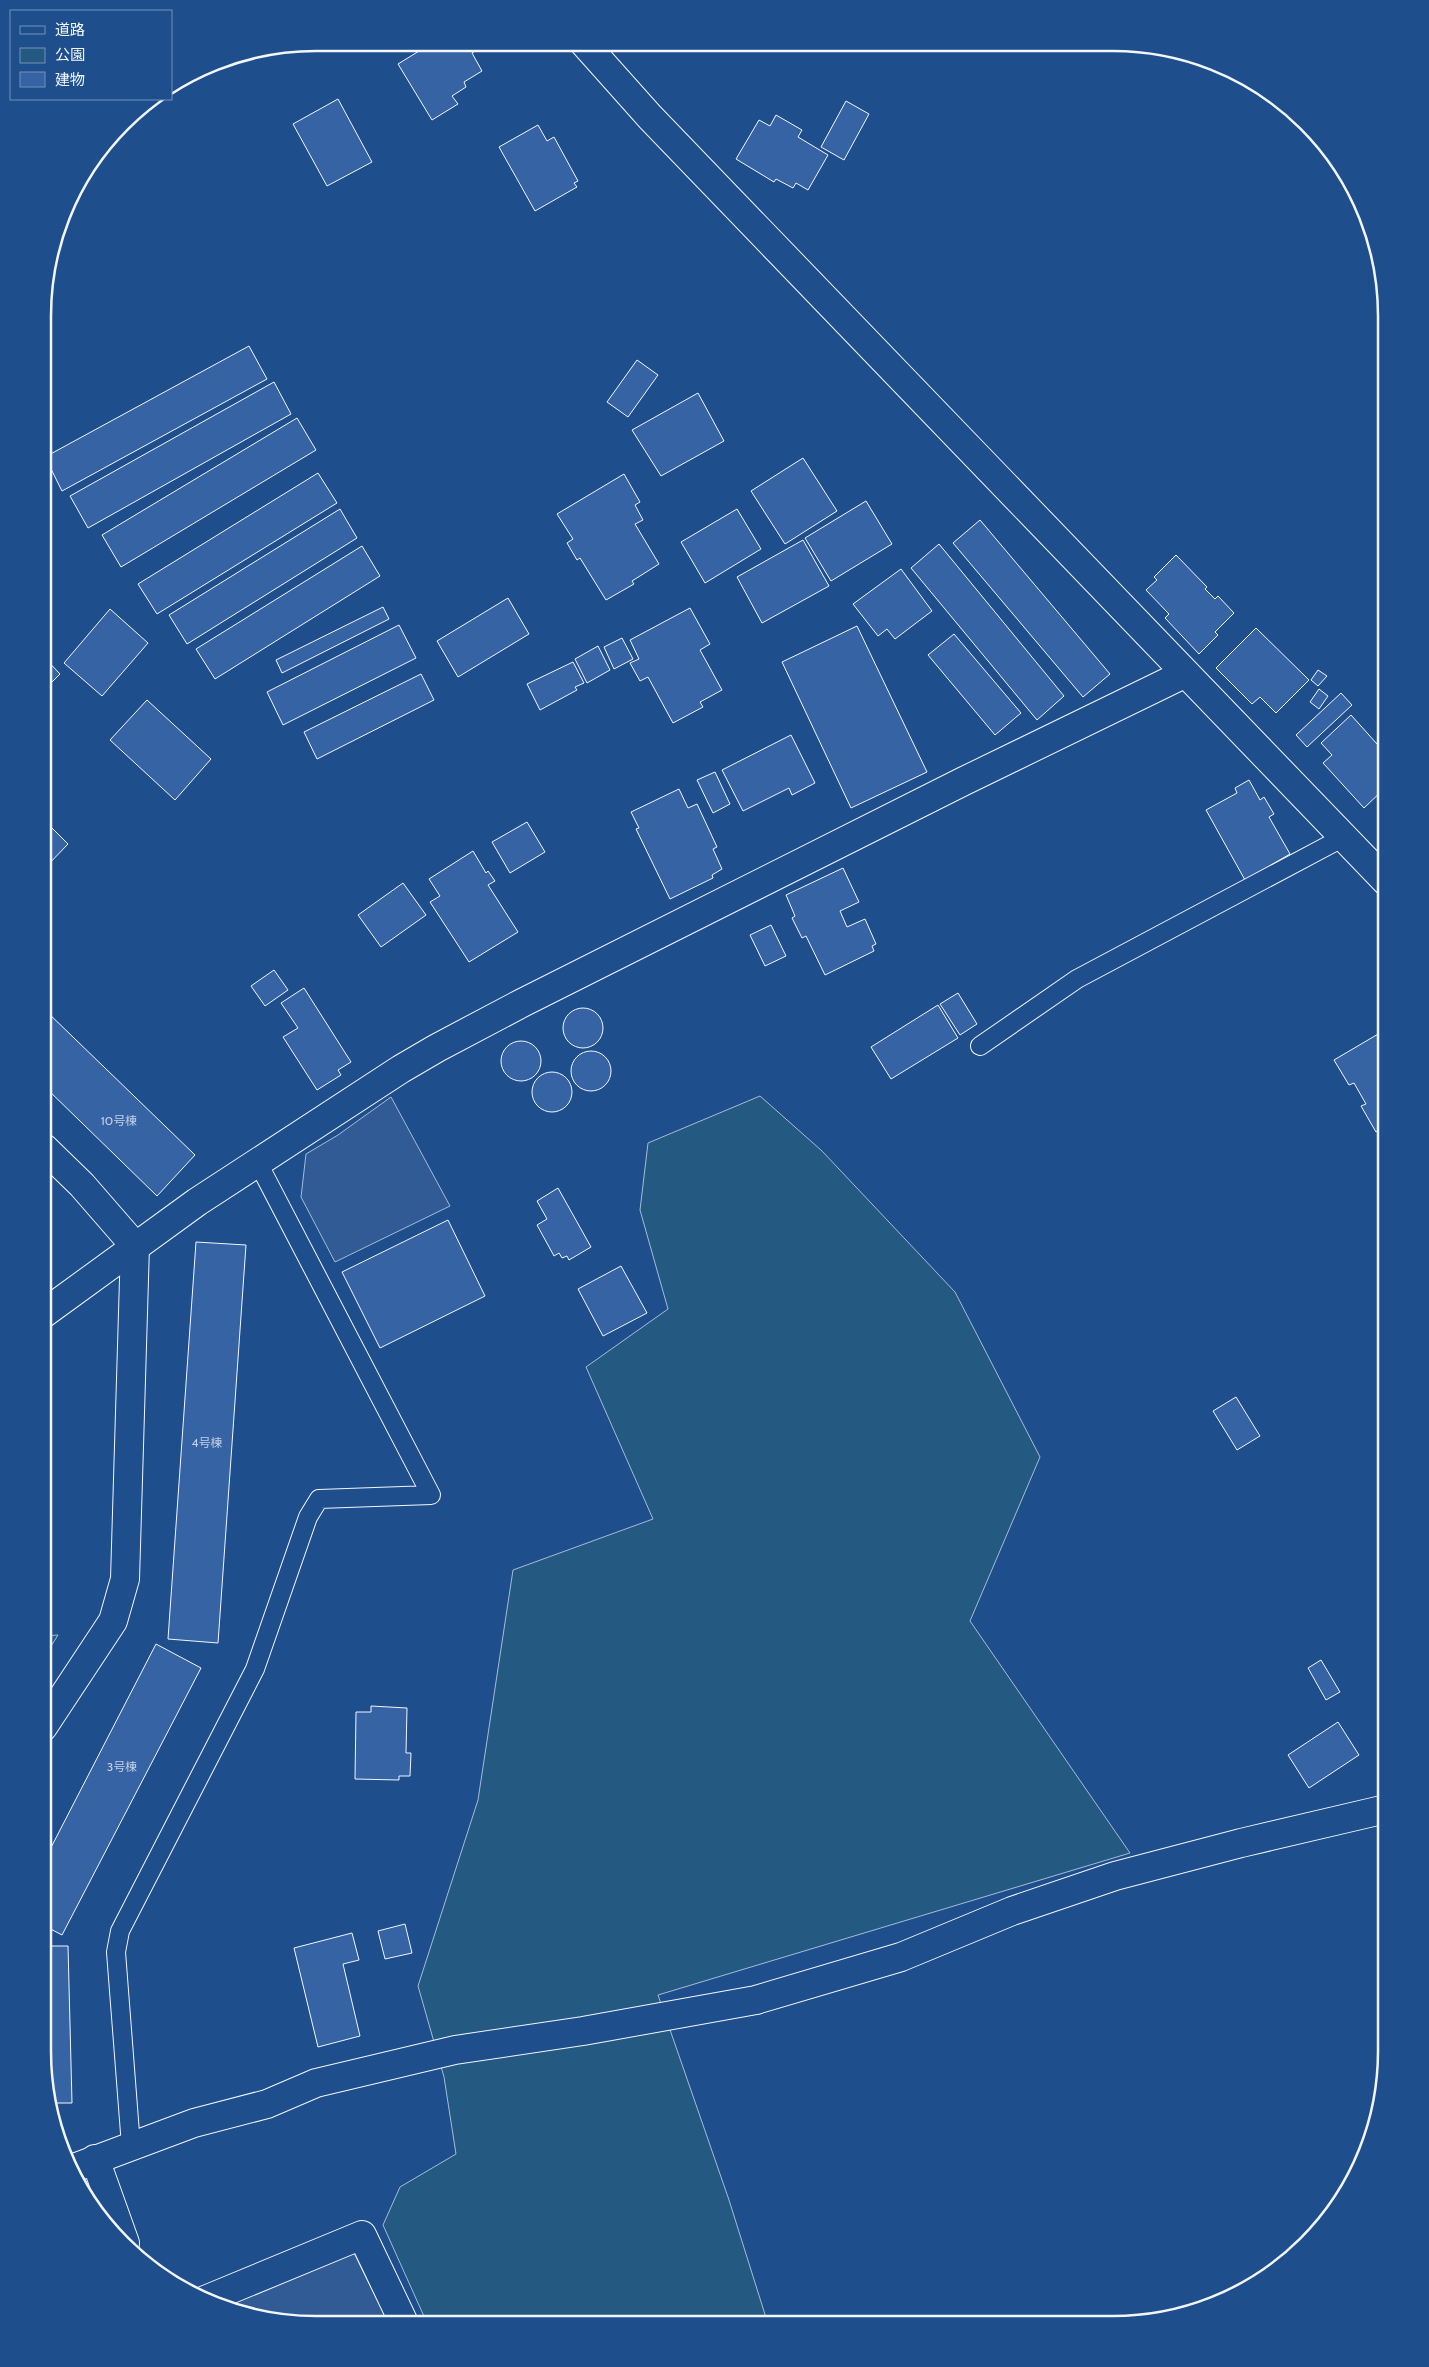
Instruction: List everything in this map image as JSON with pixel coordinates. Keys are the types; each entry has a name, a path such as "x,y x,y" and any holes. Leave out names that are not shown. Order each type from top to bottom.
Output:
{"street":[{"path":"591,51 650,117 1184,674 1378,873"},
{"path":"51,1309 197,1202 401,1069 471,1030 964,781 1184,674"},
{"path":"51,1155 82,1185 135,1246 125,1579 113,1621 51,1715"},
{"path":"113,2220 83,2164 194,2123 268,2104 316,2082 455,2050 583,2031 756,2000 901,1957 1012,1912 1115,1876 1240,1843 1378,1811"},
{"path":"215,2296 362,2235 401,2316"}],"lane":[{"path":"980,1046 1076,979 1344,838"},
{"path":"130,2146 116,1952 120,1931 255,1669 308,1517 319,1499 431,1495 258,1164"}],"green space":[{"path":"760,1096 822,1151 955,1292 1040,1457 970,1621 1130,1853 658,1995 729,2200 765,2316 424,2316 383,2225 400,2187 456,2154 444,2077 418,1986 478,1800 513,1570 653,1519 586,1367 668,1309 640,1210 648,1143"},
{"path":"51,1635 58,1635 51,1646"}],"shaded area":[{"path":"391,1097 450,1206 335,1262 301,1197 306,1154 338,1135"},
{"path":"354,2253 385,2316 299,2315 265,2311 233,2303"}],"building":[{"path":"419,51 475,51 472,53 482,71 464,82 466,87 452,96 458,104 432,120 398,64"},
{"path":"338,99 372,162 327,186 293,124"},
{"path":"846,101 869,114 844,160 821,147"},
{"path":"776,115 802,130 798,137 828,155 808,190 796,183 793,188 776,179 774,182 736,159 759,120 770,126"},
{"path":"538,125 547,141 554,137 578,181 574,183 577,187 535,211 499,147"},
{"path":"249,346 267,379 62,491 51,469 51,454"},
{"path":"637,360 658,375 628,417 607,402"},
{"path":"274,382 291,414 88,528 70,496"},
{"path":"698,393 724,441 661,476 632,430"},
{"path":"297,418 316,450 121,567 102,535"},
{"path":"803,458 837,511 785,544 751,491"},
{"path":"318,473 337,503 157,614 138,584"},
{"path":"624,474 640,502 635,505 643,520 635,524 659,564 632,581 634,584 606,600 580,558 577,560 567,543 573,539 557,514"},
{"path":"866,501 892,544 831,581 805,538"},
{"path":"340,509 357,538 187,644 169,615"},
{"path":"737,509 761,549 705,583 681,542"},
{"path":"980,520 1110,674 1083,697 953,543"},
{"path":"803,540 829,586 762,623 737,577"},
{"path":"939,544 1064,696 1037,720 911,568"},
{"path":"362,546 380,576 215,679 196,649"},
{"path":"1176,555 1207,587 1205,589 1215,599 1218,596 1234,613 1215,632 1218,635 1199,654 1165,618 1169,614 1146,590 1157,580 1154,577"},
{"path":"901,569 932,611 895,639 887,629 878,636 853,604"},
{"path":"508,598 529,634 458,677 437,641"},
{"path":"383,607 389,619 282,673 276,660"},
{"path":"690,608 710,644 700,650 722,690 700,702 703,707 673,723 648,677 640,681 630,663 639,659 630,640"},
{"path":"110,609 148,643 102,696 64,663"},
{"path":"399,625 416,658 283,725 267,692"},
{"path":"857,626 927,772 851,808 782,662"},
{"path":"1256,628 1309,680 1276,713 1260,697 1252,704 1216,668"},
{"path":"954,634 1021,713 995,735 928,655"},
{"path":"622,638 633,659 614,669 604,647"},
{"path":"598,646 610,670 587,683 575,659"},
{"path":"573,662 584,683 575,687 577,690 540,710 527,684"},
{"path":"51,664 60,674 51,683"},
{"path":"1318,670 1327,676 1318,686 1311,680"},
{"path":"421,674 434,700 317,759 304,732"},
{"path":"1319,689 1328,696 1319,709 1310,702"},
{"path":"1341,693 1352,705 1307,747 1296,735"},
{"path":"147,700 211,759 175,800 110,740"},
{"path":"1351,715 1378,745 1378,795 1364,808 1323,763 1332,755 1321,743"},
{"path":"791,735 815,783 792,795 789,788 743,811 722,770"},
{"path":"715,772 730,804 713,813 697,780"},
{"path":"1249,780 1260,800 1264,797 1274,814 1269,817 1290,854 1245,880 1206,810 1237,793 1235,788"},
{"path":"679,789 688,808 697,804 717,847 713,849 722,869 712,875 713,878 670,899 636,829 639,828 631,812"},
{"path":"527,822 545,852 510,873 492,842"},
{"path":"51,827 68,844 51,862"},
{"path":"473,851 486,873 488,871 495,881 488,885 518,932 469,962 430,902 440,896 429,879"},
{"path":"843,868 859,902 840,911 847,927 865,919 876,944 872,946 874,951 825,975 806,936 802,938 792,918 795,916 786,895"},
{"path":"403,883 426,915 381,947 358,915"},
{"path":"771,925 786,956 765,966 750,935"},
{"path":"274,970 288,990 265,1006 251,986"},
{"path":"304,988 351,1062 338,1070 341,1075 317,1090 283,1037 298,1028 281,1003"},
{"path":"958,993 977,1024 960,1035 940,1004"},
{"path":"938,1005 958,1038 891,1079 871,1047"},
{"path":"587,1008 594,1011 600,1017 603,1028 602,1036 594,1045 587,1048 579,1048 572,1045 564,1036 563,1024 566,1017 575,1009"},
{"path":"51,1016 195,1155 157,1196 51,1093"},
{"path":"1378,1034 1378,1131 1376,1132 1361,1106 1366,1104 1354,1083 1349,1085 1334,1060"},
{"path":"525,1041 532,1044 538,1050 541,1061 540,1069 532,1078 525,1081 517,1081 510,1078 502,1069 501,1057 504,1050 513,1042"},
{"path":"595,1051 602,1054 608,1060 611,1071 610,1079 602,1088 595,1091 587,1091 580,1088 572,1079 571,1067 574,1060 583,1052"},
{"path":"556,1072 563,1075 569,1081 572,1092 571,1100 563,1109 556,1112 548,1112 541,1109 533,1100 532,1088 535,1081 544,1073"},
{"path":"558,1188 591,1247 569,1260 567,1256 562,1258 559,1253 554,1256 537,1225 547,1219 537,1201"},
{"path":"448,1220 485,1296 380,1348 342,1272"},
{"path":"196,1242 246,1245 218,1643 168,1639"},
{"path":"621,1266 647,1313 603,1336 578,1289"},
{"path":"1236,1397 1260,1436 1237,1450 1213,1411"},
{"path":"156,1644 201,1668 62,1935 51,1929 51,1847"},
{"path":"1321,1660 1340,1692 1326,1700 1308,1668"},
{"path":"371,1706 407,1708 406,1753 411,1753 410,1776 399,1776 399,1780 355,1779 356,1712 371,1712"},
{"path":"1338,1722 1359,1755 1309,1788 1288,1755"},
{"path":"405,1924 412,1953 385,1959 378,1931"},
{"path":"352,1933 359,1960 343,1964 360,2036 318,2047 294,1948"},
{"path":"51,1946 68,1946 72,2103 56,2102 51,2050"}]}
